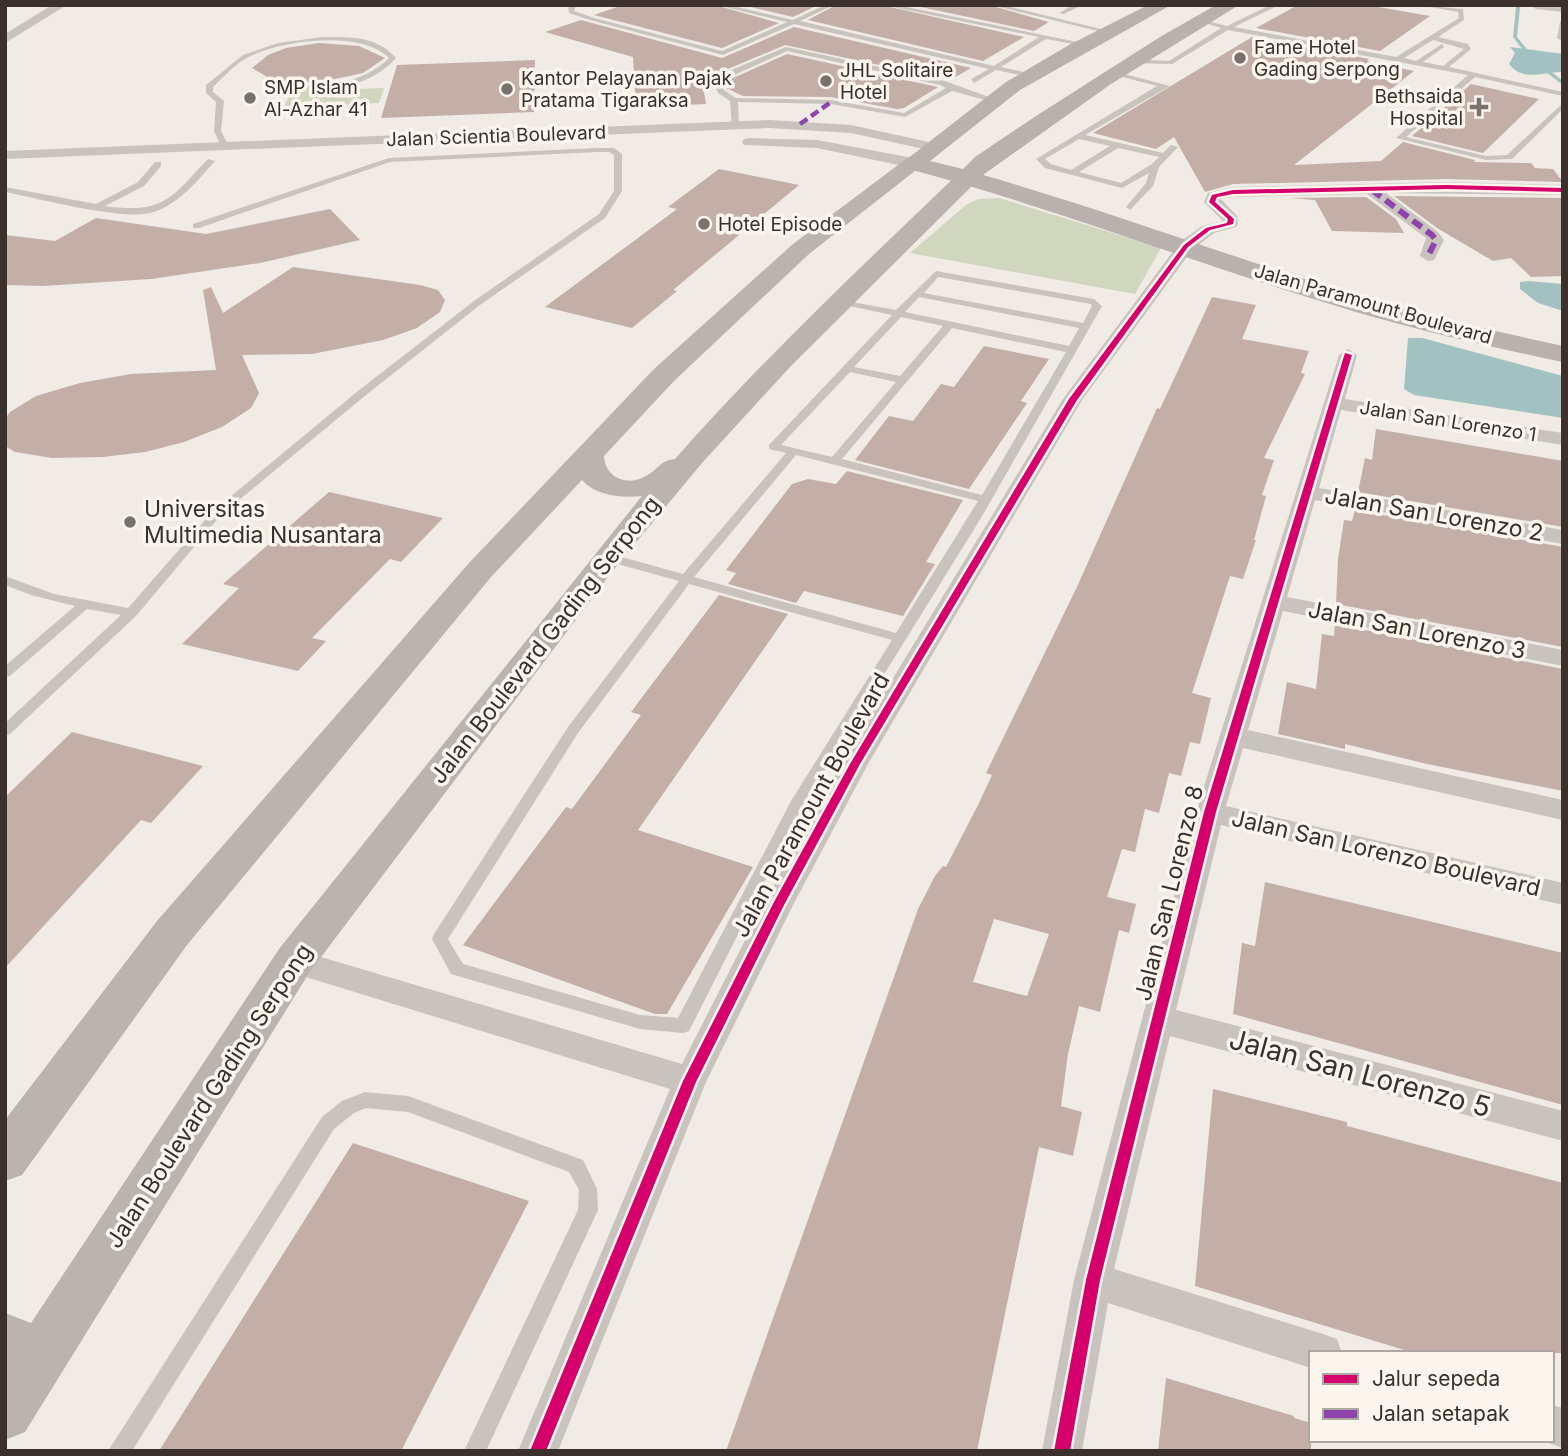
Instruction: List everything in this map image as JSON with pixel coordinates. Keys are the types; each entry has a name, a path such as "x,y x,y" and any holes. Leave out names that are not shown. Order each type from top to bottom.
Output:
{"main road":[{"path":"5,1159 172,933 481,570 664,375 801,249 913,153 1030,76 1084,44 1161,5"},
{"name":"Jalan Boulevard Gading Serpong","path":"5,1412 24,1347 294,961 639,517 838,301 975,170 1131,61 1230,5"},
{"path":"1110,32 1125,41 1160,43"},
{"name":"Jalan Scientia Boulevard","path":"913,153 975,170"},
{"name":"Jalan Paramount Boulevard","path":"975,170 1130,207 1309,289 1413,318 1563,354"},
{"name":"Jalan Paramount Boulevard","path":"975,170 1197,238 1246,242"},
{"name":"Jalan Paramount Boulevard","path":"1500,316 1563,332"},
{"path":"589,454 590,468 595,478 604,484 636,488 654,485 717,414 737,409"},
{"path":"481,570 507,561 561,500 577,492 617,493 630,502 639,517"}],"street":[{"path":"9,24 46,5"},
{"path":"5,39 61,5"},
{"path":"1536,5 1563,8"},
{"name":"Jalan Scientia Boulevard","path":"5,155 735,125 829,126 913,153"},
{"name":"Jalan Scientia Boulevard","path":"728,142 817,144 913,153"},
{"name":"Jalan Scientia Boulevard","path":"88,167 443,150 674,144"},
{"path":"1197,238 1230,224 1231,219 1212,202 1214,196 1233,192 1446,187 1563,190"},
{"path":"1372,190 1432,235 1436,240 1428,256"},
{"name":"Jalan Paramount Boulevard","path":"538,1451 690,1081 785,893 922,649 1073,399 1197,238"},
{"name":"Jalan San Lorenzo 8","path":"1062,1451 1093,1280 1210,812 1348,355"},
{"name":"Jalan San Lorenzo 1","path":"1333,403 1563,439"},
{"name":"Jalan San Lorenzo 2","path":"1306,492 1563,537"},
{"name":"Jalan San Lorenzo 3","path":"1272,602 1563,658"},
{"path":"1233,736 1563,810"},
{"name":"Jalan San Lorenzo Boulevard","path":"1210,812 1563,894"},
{"path":"294,961 690,1081"},
{"name":"Jalan San Lorenzo 5","path":"1158,1019 1563,1126"},
{"path":"1093,1280 1317,1351"}],"lane":[{"path":"573,5 570,7 571,12 592,19 723,53 831,5"},
{"path":"720,5 1030,76"},
{"path":"886,5 1084,44"},
{"path":"994,5 1110,32"},
{"path":"1062,13 1079,5"},
{"path":"1131,61 1170,63 1228,27 1276,5"},
{"path":"1398,59 1462,19 1461,10 1454,7 1422,5"},
{"path":"1201,20 1563,94"},
{"path":"1563,22 1560,38 1563,40"},
{"path":"974,81 1044,37"},
{"path":"1434,38 1458,43 1468,49 1444,68"},
{"path":"225,146 218,138 217,130 220,101 210,93 209,87 243,57 282,43 328,40 379,44 390,52 393,58 375,74 356,81 312,88 276,88"},
{"path":"1436,60 1458,43"},
{"path":"1417,63 1442,46"},
{"path":"951,88 905,114 831,102 734,100 721,91 718,83 727,75 786,49 942,83 993,100"},
{"path":"1114,73 1166,86 1040,159 1048,166 1122,186 1155,166 1174,148"},
{"path":"1473,75 1400,138 1486,158 1509,157 1563,105"},
{"path":"734,100 735,125"},
{"path":"1077,136 1164,156"},
{"path":"1073,172 1119,144"},
{"path":"5,731 131,613 216,513 477,303 602,216 618,191 618,154 611,150 597,150 389,160 196,226"},
{"path":"5,189 97,207 147,212 178,194 211,161"},
{"path":"97,207 141,184 158,164"},
{"path":"1130,207 1150,184 1155,166"},
{"path":"793,452 687,578 573,730 440,939 457,969 640,1022 683,1026 798,801 985,499 1072,350 1096,303 939,274 933,276 773,447 985,499"},
{"path":"916,294 1085,326"},
{"path":"838,301 1072,350"},
{"path":"834,462 950,324"},
{"path":"847,368 903,380"},
{"path":"607,557 899,638"},
{"path":"5,595 11,583 85,604 131,613"},
{"path":"5,673 85,604"},
{"path":"119,1451 328,1123 348,1107 365,1100 408,1104 576,1166 589,1189 588,1210 475,1451"}],"green space":[{"path":"384,88 379,103 284,107 291,91"},
{"path":"999,198 1161,248 1135,294 910,253 966,205 978,199"}],"water":[{"path":"1510,47 1563,54 1563,72 1534,75 1521,73 1509,64 1515,53"},
{"path":"1520,282 1563,284 1563,311 1538,303 1520,289"},
{"path":"1408,338 1422,338 1563,376 1563,418 1414,395 1404,389"}],"building":[{"path":"623,5 715,5 779,23 722,48 594,15"},
{"path":"742,5 818,5 793,17"},
{"path":"836,5 881,5 1024,37 983,61 808,20"},
{"path":"911,5 989,5 1049,22 1034,31"},
{"path":"1298,5 1367,5 1430,16 1380,51 1256,28"},
{"path":"581,20 722,58 794,27 971,68 950,80 785,45 723,71 712,84 702,81 706,104 636,107 633,57 545,32"},
{"path":"1252,37 1369,59 1367,61 1414,71 1294,165 1381,161 1403,142 1475,160 1474,162 1531,163 1535,168 1553,169 1563,182 1446,179 1233,184 1205,192 1174,137 1156,149 1093,133"},
{"path":"319,43 359,46 385,58 363,73 321,82 293,83 271,79 252,68 268,55 286,48"},
{"name":"JHL Solitaire Hotel","path":"787,54 938,87 904,108 897,109 831,97 743,96 726,88 725,84 731,79"},
{"path":"535,60 534,112 381,118 397,65"},
{"path":"1471,84 1539,99 1483,153 1412,136"},
{"name":"Hotel Episode","path":"719,169 799,185 673,290 677,291 632,328 545,307 677,209 668,207"},
{"path":"1394,196 1563,198 1563,276 1531,277 1511,258 1493,261 1437,228"},
{"path":"1366,197 1396,219 1404,233 1332,231 1315,200 1290,198"},
{"path":"330,209 360,240 260,263 151,279 43,286 5,285 5,235 55,241 96,218 206,234"},
{"path":"293,267 420,285 438,290 445,300 440,312 417,328 383,340 312,354 242,355 259,393 251,408 222,427 184,442 145,452 103,457 52,458 15,452 5,446 5,419 10,412 36,396 80,383 131,374 216,370 203,290 211,287 223,313"},
{"path":"1212,297 1256,305 1242,339 1309,351 1301,373 1305,374 1264,458 1274,460 1262,495 1266,496 1256,540 1243,579 1230,576 1192,693 1211,698 1200,744 1190,742 1181,776 1169,773 1159,813 1145,809 1135,852 1122,849 1107,897 1136,904 1129,933 1119,930 1100,1012 1079,1006 1068,1054 1061,1106 1082,1112 1073,1156 1039,1147 977,1451 726,1451 918,909 935,876 943,866 946,867 978,805 992,775 986,773 1076,589 1157,408 1160,409","holes":["994,919 1049,934 1027,996 973,982"]},
{"path":"984,346 1049,359 1021,401 1027,403 969,489 855,460 889,416 913,421 941,384 954,387"},
{"path":"1376,429 1563,461 1563,527 1358,492 1365,458 1372,460"},
{"path":"847,471 963,500 926,562 935,564 903,616 804,591 796,603 728,584 736,573 726,570 792,484 808,479 836,484"},
{"path":"329,492 443,518 401,562 390,559 312,638 326,641 298,671 182,644 239,588 223,584"},
{"path":"1355,510 1563,547 1563,647 1336,604 1338,559 1344,520 1352,521"},
{"path":"719,595 788,614 638,830 753,867 667,1014 655,1014 463,945 566,807 572,809 641,715 631,712"},
{"path":"1335,624 1563,669 1563,791 1427,764 1345,744 1345,749 1278,734 1287,682 1316,689 1322,634 1334,636"},
{"path":"72,732 203,766 151,823 141,820 5,968 5,797"},
{"path":"1265,882 1563,953 1563,1105 1233,1014 1242,943 1255,946"},
{"path":"1213,1089 1347,1122 1347,1126 1563,1183 1563,1353 1407,1351 1195,1286"},
{"path":"353,1143 529,1201 401,1451 159,1451"},
{"path":"1166,1378 1309,1422 1311,1451 1158,1451"}],"waterway":[{"path":"1518,7 1515,37 1533,60 1563,84"}],"marked path":[{"path":"800,124 831,102"},
{"path":"1372,190 1432,235 1436,240 1428,256"}],"cycle path":[{"path":"538,1451 690,1081 778,905 855,764 1073,399 1186,246 1208,229 1230,224 1231,219 1212,202 1214,196 1233,192 1446,187 1563,190"},
{"path":"1062,1451 1093,1280 1210,812 1348,355"}],"place":[{"name":"Fame Hotel Gading Serpong","path":"1240,58"},
{"name":"JHL Solitaire Hotel","path":"826,81"},
{"name":"Kantor Pelayanan Pajak Pratama Tigaraksa","path":"507,89"},
{"name":"SMP Islam Al-Azhar 41","path":"250,98"},
{"name":"Bethsaida Hospital","path":"1479,107"},
{"name":"Hotel Episode","path":"704,224"},
{"name":"Universitas Multimedia Nusantara","path":"130,522"}]}
